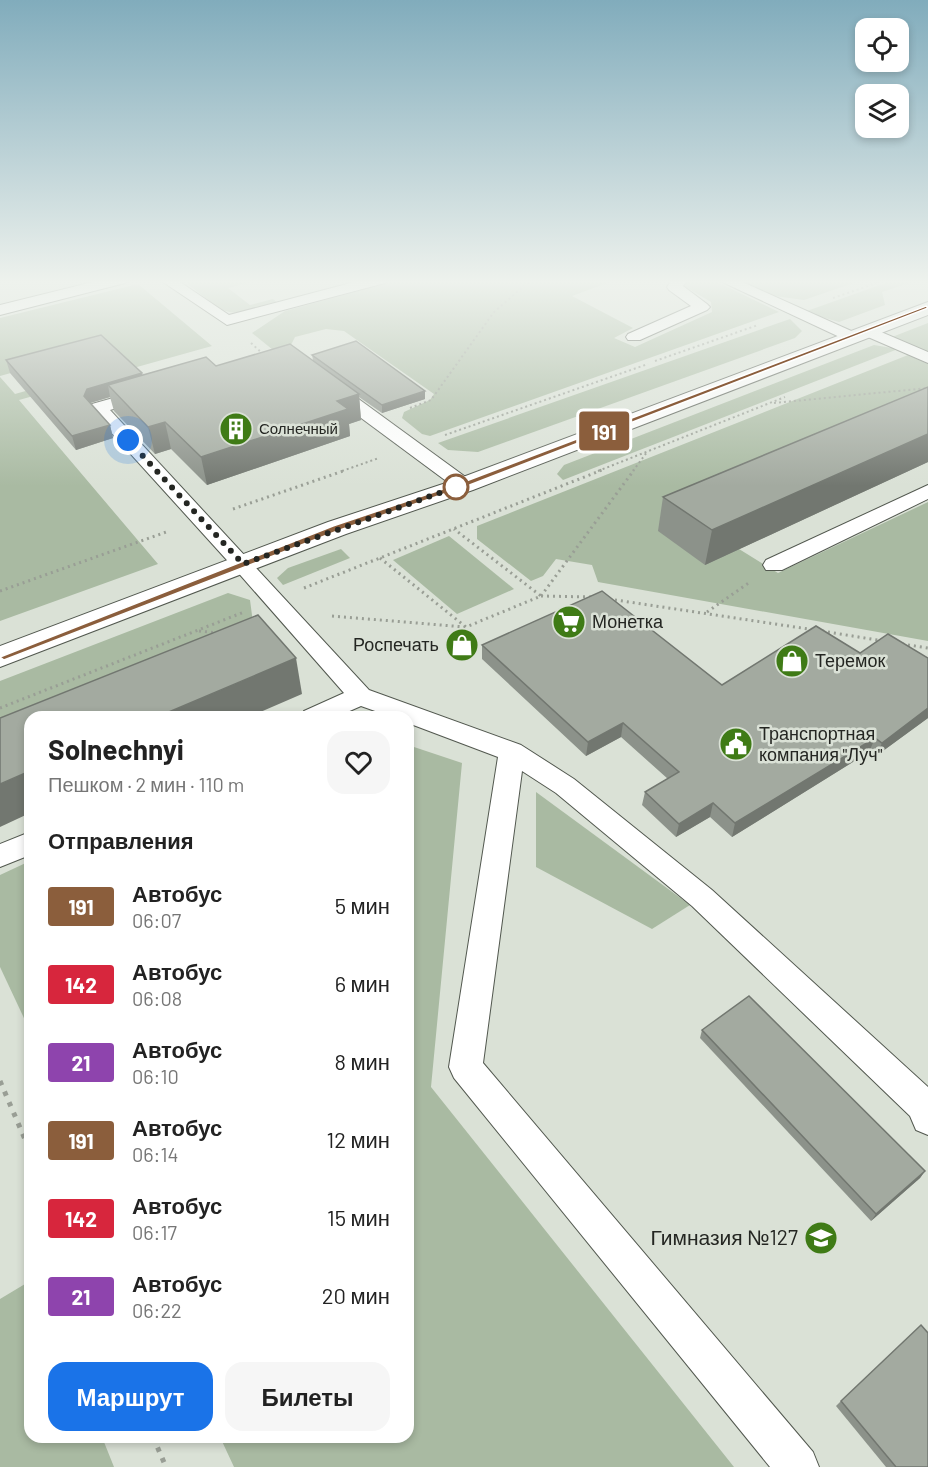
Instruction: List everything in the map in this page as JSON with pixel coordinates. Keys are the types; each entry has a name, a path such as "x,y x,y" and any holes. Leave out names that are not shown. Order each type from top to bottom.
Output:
{"street":[{"path":"0,657 822,348"}],"lane":[{"path":"901,348 928,358"},
{"path":"322,380 464,484"},
{"path":"166,388 98,408 281,605 360,696 401,711"},
{"path":"774,565 928,491"},
{"path":"326,711 360,696"},
{"path":"414,716 512,752 565,786 702,897 926,1108 928,1118"},
{"path":"512,752 466,1067 798,1467"},
{"path":"0,856 24,846"}],"path":[{"path":"376,419 430,400 467,348"},
{"path":"769,404 928,388"},
{"path":"0,708 196,630 281,605 379,558 790,395"},
{"path":"541,596 648,452"},
{"path":"453,529 541,596"},
{"path":"379,558 466,627"},
{"path":"707,612 774,565"},
{"path":"281,605 466,627 541,596 594,597"},
{"path":"606,598 928,648"},
{"path":"196,630 220,633"},
{"path":"0,1081 24,1137"},
{"path":"155,1443 165,1467"}],"green space":[{"path":"0,348 99,348 0,376"},
{"path":"105,348 203,348 19,400 158,564 0,621 0,377 15,394 121,364"},
{"path":"369,348 676,348 430,436 422,434 402,418 404,412 430,400 434,394"},
{"path":"706,348 766,348 478,452 448,450 438,443"},
{"path":"865,348 898,349 563,480 557,474 564,465"},
{"path":"916,348 928,348 928,354"},
{"path":"908,355 928,364 928,415 739,549 778,573 928,502 928,641 598,582 592,565 556,559 543,576 531,581 477,539 477,526"},
{"path":"449,536 514,589 457,614 393,560"},
{"path":"341,549 350,558 283,585 277,578 288,568"},
{"path":"228,593 250,600 255,638 47,711 24,711 24,721 0,739 0,681"},
{"path":"414,747 462,763 431,1087 734,1467 234,1467 223,1443 414,1443"},
{"path":"536,792 690,905 652,929 536,867"},
{"path":"24,864 24,1018 0,967 0,875"},
{"path":"24,1285 24,1443 104,1443 114,1467 0,1467 0,1299"}],"building":[{"path":"50,348 116,348 142,373 87,389 84,396 110,425 72,436 6,360"},
{"path":"275,348 296,348 359,394 337,401 348,409 201,457 165,422 148,427 108,385 206,357 216,366"},
{"path":"333,348 366,348 425,391 382,405 312,355"},
{"path":"928,387 928,434 712,530 663,497"},
{"path":"602,591 722,685 816,626 860,653 888,634 928,658 928,708 882,743 875,738 735,823 713,803 679,824 645,792 679,772 623,723 588,742 482,645"},
{"path":"258,615 296,658 171,711 24,711 24,774 0,784 0,718"},
{"path":"749,996 925,1171 876,1214 702,1030"},
{"path":"921,1325 928,1333 928,1467 896,1467 841,1401"}],"bus line":[{"name":"191","path":"0,657 337,528 464,484 821,348"}],"place":[{"name":"Солнечный","path":"236,429"},
{"name":"Монетка","path":"569,622"},
{"name":"Роспечать","path":"462,645"},
{"name":"Теремок","path":"792,661"},
{"name":"Транспортная компания \"Луч\"","path":"736,744"},
{"name":"Гимназия №127","path":"821,1238"}],"route":[{"path":"128,440 243,564 337,528 464,484 456,487"}]}
